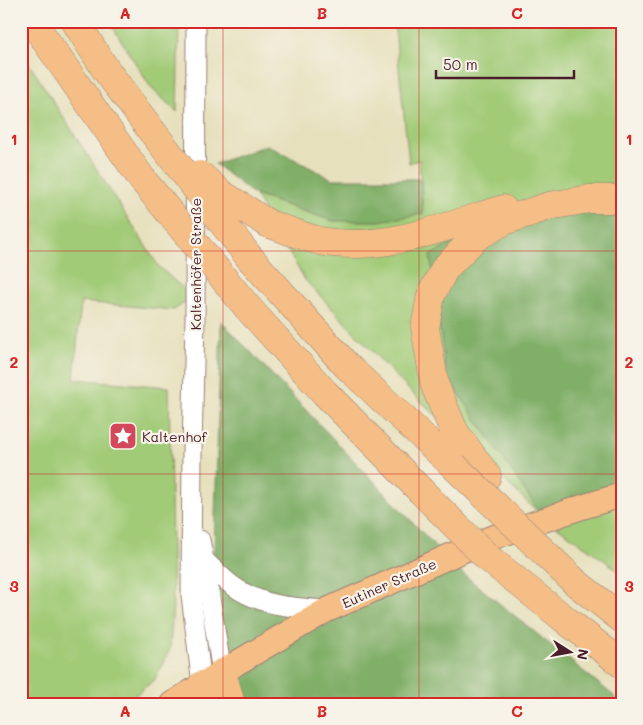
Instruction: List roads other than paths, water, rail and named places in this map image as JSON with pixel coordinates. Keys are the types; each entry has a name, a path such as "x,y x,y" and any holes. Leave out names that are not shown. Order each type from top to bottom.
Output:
{"highway":[{"path":"32,21 142,179 248,308 325,392 419,490 486,556 622,664"},
{"path":"75,21 106,70 249,257 347,366 454,466 622,615"},
{"path":"151,130 220,193 269,224 319,241 355,244 398,239 559,193 606,187 622,187"},
{"path":"622,199 589,199 549,206 504,221 476,236 445,268 431,294 425,328 434,386 454,431 486,476 622,619"},
{"path":"590,640 622,685"},
{"path":"210,687 231,704"}],"main road":[{"name":"Eutiner Straße","path":"172,704 210,687 235,664 327,610 491,538 622,495"}],"street":[{"name":"Kaltenhöfer Straße","path":"196,21 195,309 191,595 210,687"},
{"name":"Kaltenhöfer Straße","path":"192,507 204,560 210,687"},
{"path":"204,560 232,585 254,598 283,607 327,610"}],"place":[{"name":"Kaltenhof","path":"123,436"}]}
